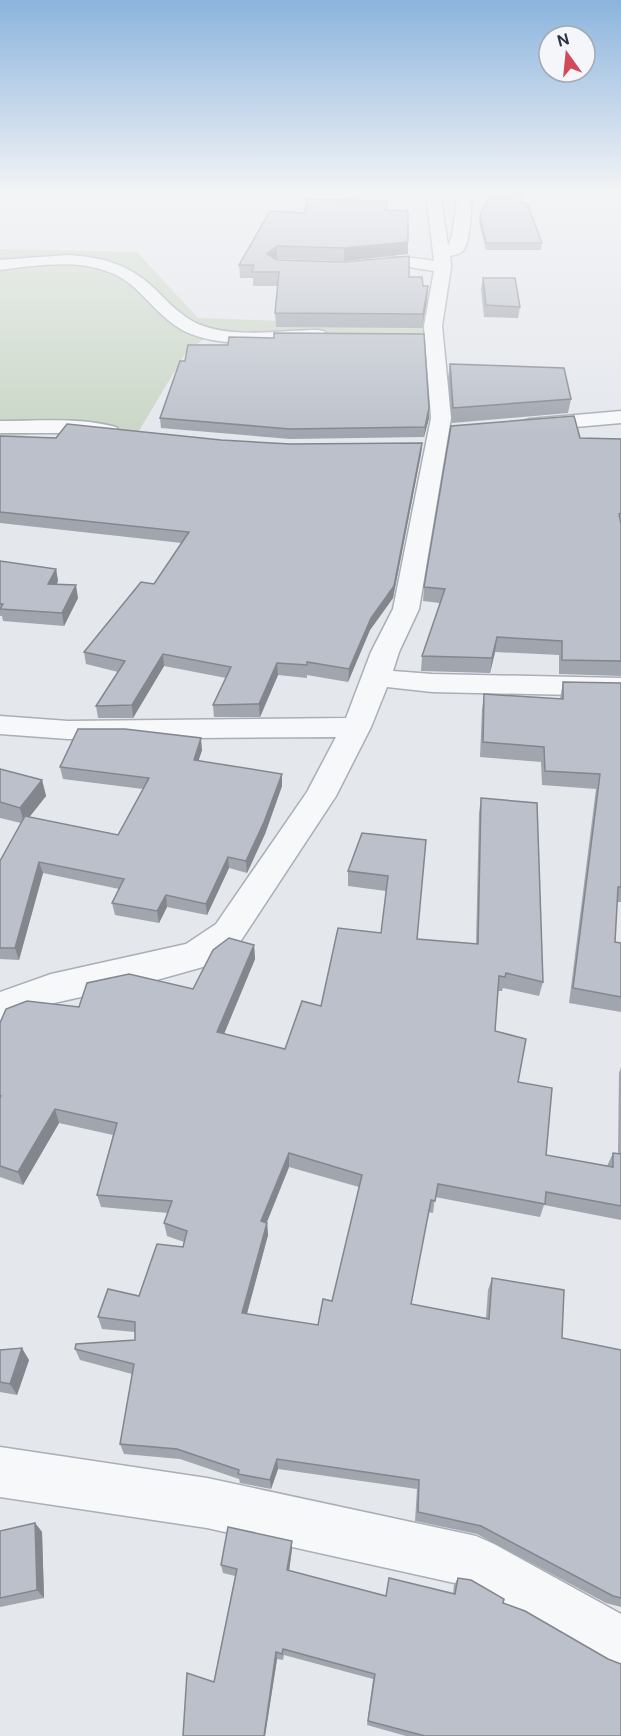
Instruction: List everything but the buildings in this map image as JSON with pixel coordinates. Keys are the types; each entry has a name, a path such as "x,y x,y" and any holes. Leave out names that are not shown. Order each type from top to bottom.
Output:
{"street":[{"path":"129,274 174,318 198,330 333,331"},
{"path":"149,274 195,316 210,324 233,331"},
{"path":"0,1010 9,1004 51,989 153,968 197,955 228,933 320,796 356,727 377,678 385,652 406,609 435,439 441,418 427,331 439,274"},
{"path":"513,426 617,422"},
{"path":"0,427 72,427 126,433"},
{"path":"377,678 432,683 621,687"},
{"path":"0,725 68,730 356,727"},
{"path":"0,1472 207,1503 476,1562 621,1644"}],"green space":[{"path":"0,274 157,274 198,318 433,326 434,336 210,334 185,354 137,434 83,429 0,438"}]}
